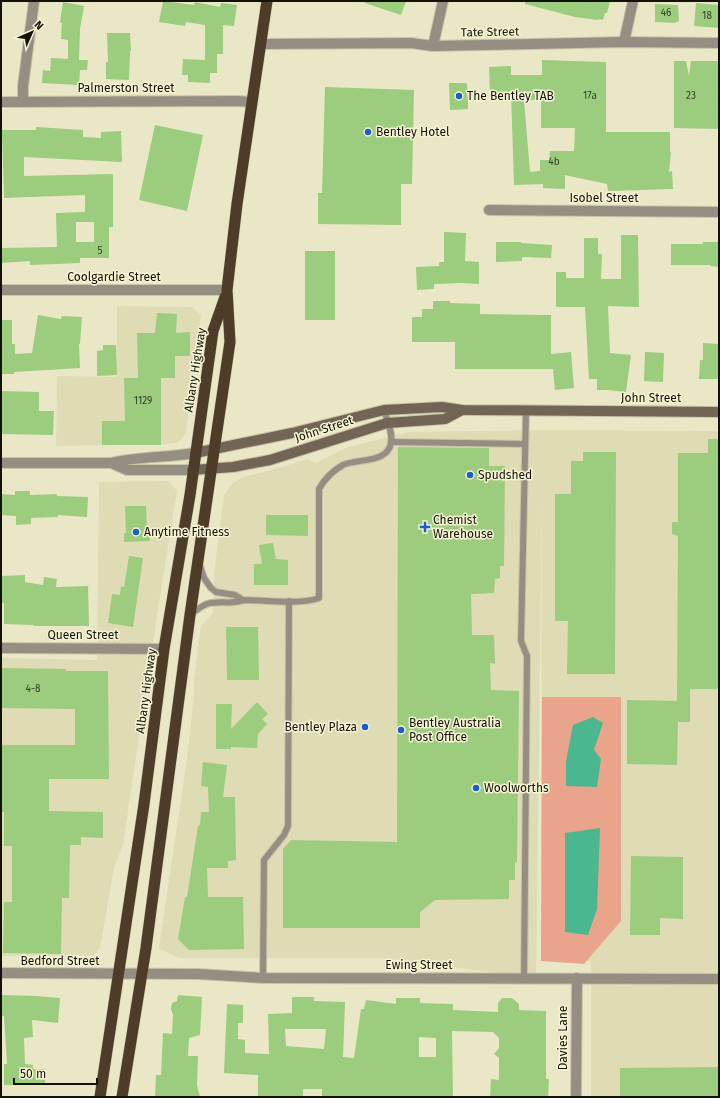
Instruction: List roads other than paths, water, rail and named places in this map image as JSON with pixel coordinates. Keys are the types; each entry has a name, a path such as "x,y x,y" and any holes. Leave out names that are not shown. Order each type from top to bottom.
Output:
{"highway":[{"name":"Albany Highway","path":"122,1097 142,974 190,614 230,342 227,290 237,204 267,1"},
{"name":"Albany Highway","path":"100,1097 144,804 164,649 190,495 192,470 213,331 227,290"}],"main road":[{"name":"John Street","path":"195,453 292,433 384,410 442,407 462,410 719,412"},
{"name":"John Street","path":"192,470 212,470 270,460 387,422 445,418 462,410"}],"street":[{"path":"23,102 23,86 34,1"},
{"path":"433,46 443,1"},
{"path":"624,42 633,1"},
{"name":"Tate Street","path":"261,44 411,43 433,46 624,42 719,43"},
{"name":"Palmerston Street","path":"1,102 252,102"},
{"name":"Isobel Street","path":"489,210 719,212"},
{"name":"Coolgardie Street","path":"1,290 227,290"},
{"path":"1,463 111,463 125,460 195,453"},
{"path":"111,463 127,470 192,470"},
{"name":"Queen Street","path":"1,648 164,649"},
{"name":"Bedford Street","path":"1,974 118,974"},
{"name":"Ewing Street","path":"118,974 198,974 263,978 719,979"},
{"name":"Davies Lane","path":"576,978 576,1097"}],"lane":[{"path":"190,614 208,603 216,602 237,602 243,600 289,601 312,600 319,598 319,489 326,477 344,465 381,456 388,452 392,442 384,410"},
{"path":"524,979 527,656 521,641 526,411"},
{"path":"392,442 525,444"},
{"path":"198,563 204,578 211,588 216,592 235,595 243,600"},
{"path":"263,978 264,860 284,835 288,826 289,601"}],"place":[{"name":"The Bentley TAB","path":"459,96"},
{"name":"Bentley Hotel","path":"368,132"},
{"name":"Spudshed","path":"470,475"},
{"name":"Chemist Warehouse","path":"425,527"},
{"name":"Anytime Fitness","path":"136,532"},
{"name":"Bentley Plaza","path":"365,727"},
{"name":"Bentley Australia Post Office","path":"401,730"},
{"name":"Woolworths","path":"476,788"}]}
